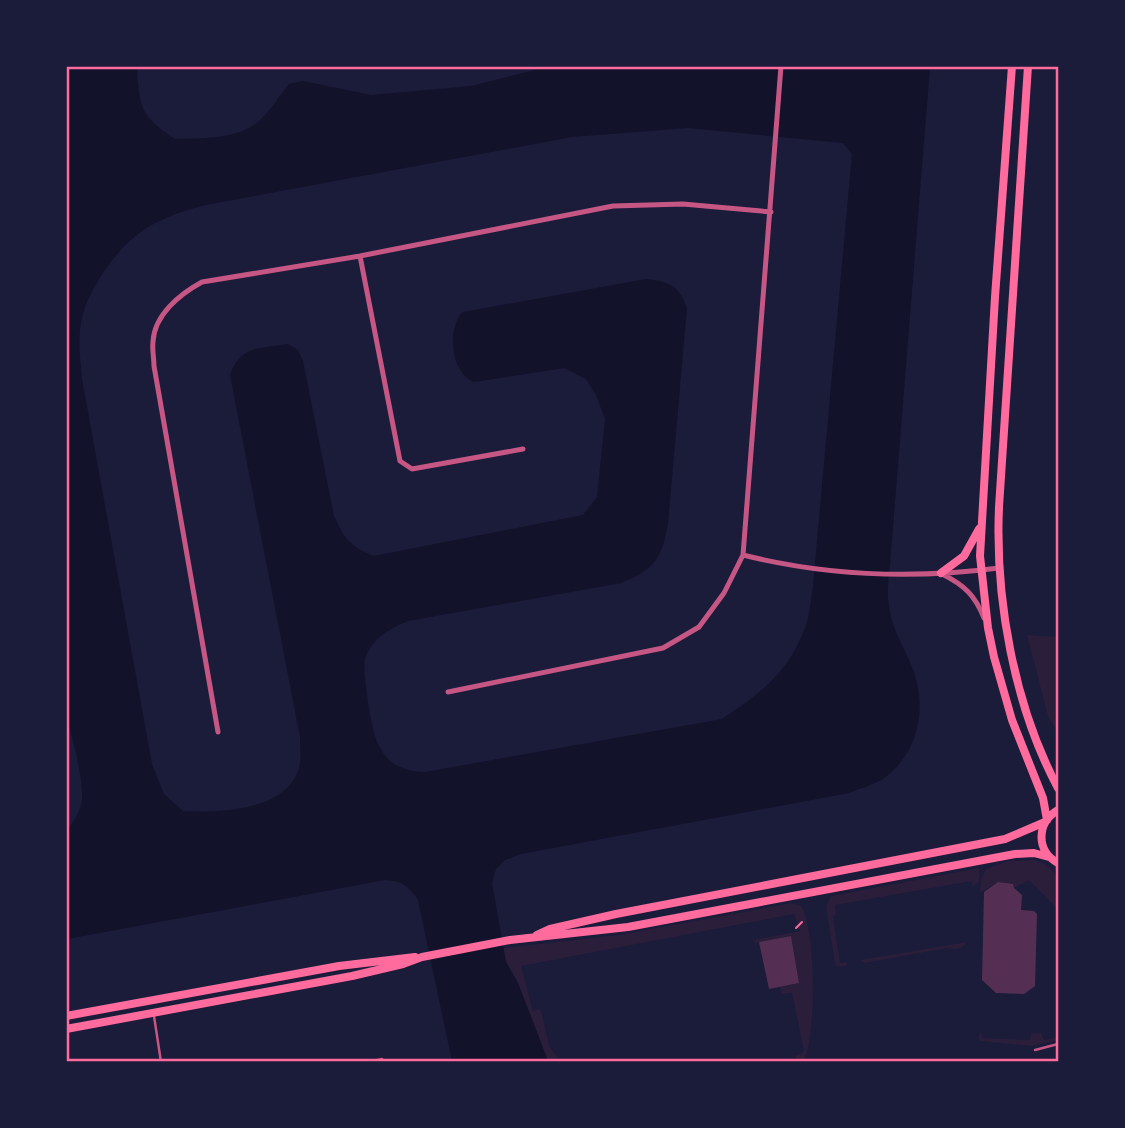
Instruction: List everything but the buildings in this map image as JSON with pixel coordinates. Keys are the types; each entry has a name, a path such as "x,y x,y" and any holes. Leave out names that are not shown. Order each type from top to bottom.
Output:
{"main road":[{"path":"1012,66 980,526 981,570 988,628 1006,702 1043,797 1046,821 1041,832 1041,843 1049,857"},
{"path":"1028,66 999,494 999,568 1006,626 1018,680 1039,744 1059,788"},
{"path":"941,573 964,556 980,526"},
{"path":"534,936 550,929 616,914 1005,839 1046,821 1059,810"},
{"path":"66,1030 352,976 422,957 510,940 628,927 999,857 1034,853 1059,863"},
{"path":"66,1016 339,966 422,957"}],"street":[{"path":"448,692 663,648 699,627 724,593 743,555 781,66"},
{"path":"218,732 154,366 153,340 163,314 184,292 202,282 360,256 612,206 684,204 771,212"},
{"path":"360,256 400,461 412,469 523,449"},
{"path":"743,555 793,567 899,575 999,568"},
{"path":"941,573 970,592 979,604 988,628"}],"lane":[{"path":"153,1013 161,1062"},
{"path":"1035,1050 1059,1044"},
{"path":"369,1062 382,1059 383,1062"}],"path":[{"path":"796,928 802,922"}],"shaded area":[{"path":"550,66 930,67 888,586 892,622 917,681 919,711 914,739 899,764 888,775 849,793 521,854 505,860 496,869 492,883 506,962 518,983 548,1061 452,1061 418,900 401,883 385,880 67,939 67,829 81,805 82,787 67,721 67,67 137,67 139,92 148,117 175,139 209,138 243,131 265,115 289,84 303,81 371,95 471,86","holes":["688,128 843,143 852,154 811,601 807,623 798,644 771,681 749,701 722,719 425,772 407,770 390,761 380,748 374,732 364,665 372,645 388,631 408,621 621,583 655,562 663,546 668,523 687,308 680,294 672,286 646,279 463,312 454,329 453,350 460,370 474,382 564,368 586,379 596,395 605,419 597,497 583,515 374,556 349,541 334,516 303,361 298,350 288,344 260,348 239,358 230,375 300,737 300,764 294,780 283,791 252,806 216,811 183,811 164,794 152,764 82,379 80,354 80,330 87,303 105,270 126,245 161,220 206,205 572,137"]},
{"path":"1027,635 1058,637 1058,734 1048,716"},
{"path":"1034,860 1043,863 1058,875 1058,913 1055,906 1029,880 1014,888 1013,884 998,882 980,893 981,880 986,869 1008,861"},
{"path":"979,868 979,881 972,886 972,881 835,905 836,915 833,916 840,963 848,962 846,966 835,964 826,906 831,896"},
{"path":"792,903 801,906 806,918 812,958 811,1031 803,1061 797,1061 795,1056 804,1052 792,993 782,994 780,987 799,983 791,936 754,943 753,940 800,931 794,914 521,966 533,1011 539,1009 542,1014 549,1046 560,1061 548,1061 518,983 506,962 503,948 619,935"},
{"path":"967,942 953,949 865,963 860,960"},
{"path":"981,1030 982,1038 1030,1040 1031,1033 1041,1033 1044,1040 1058,1037 1058,1040 1032,1046 981,1041 978,1038"}]}
